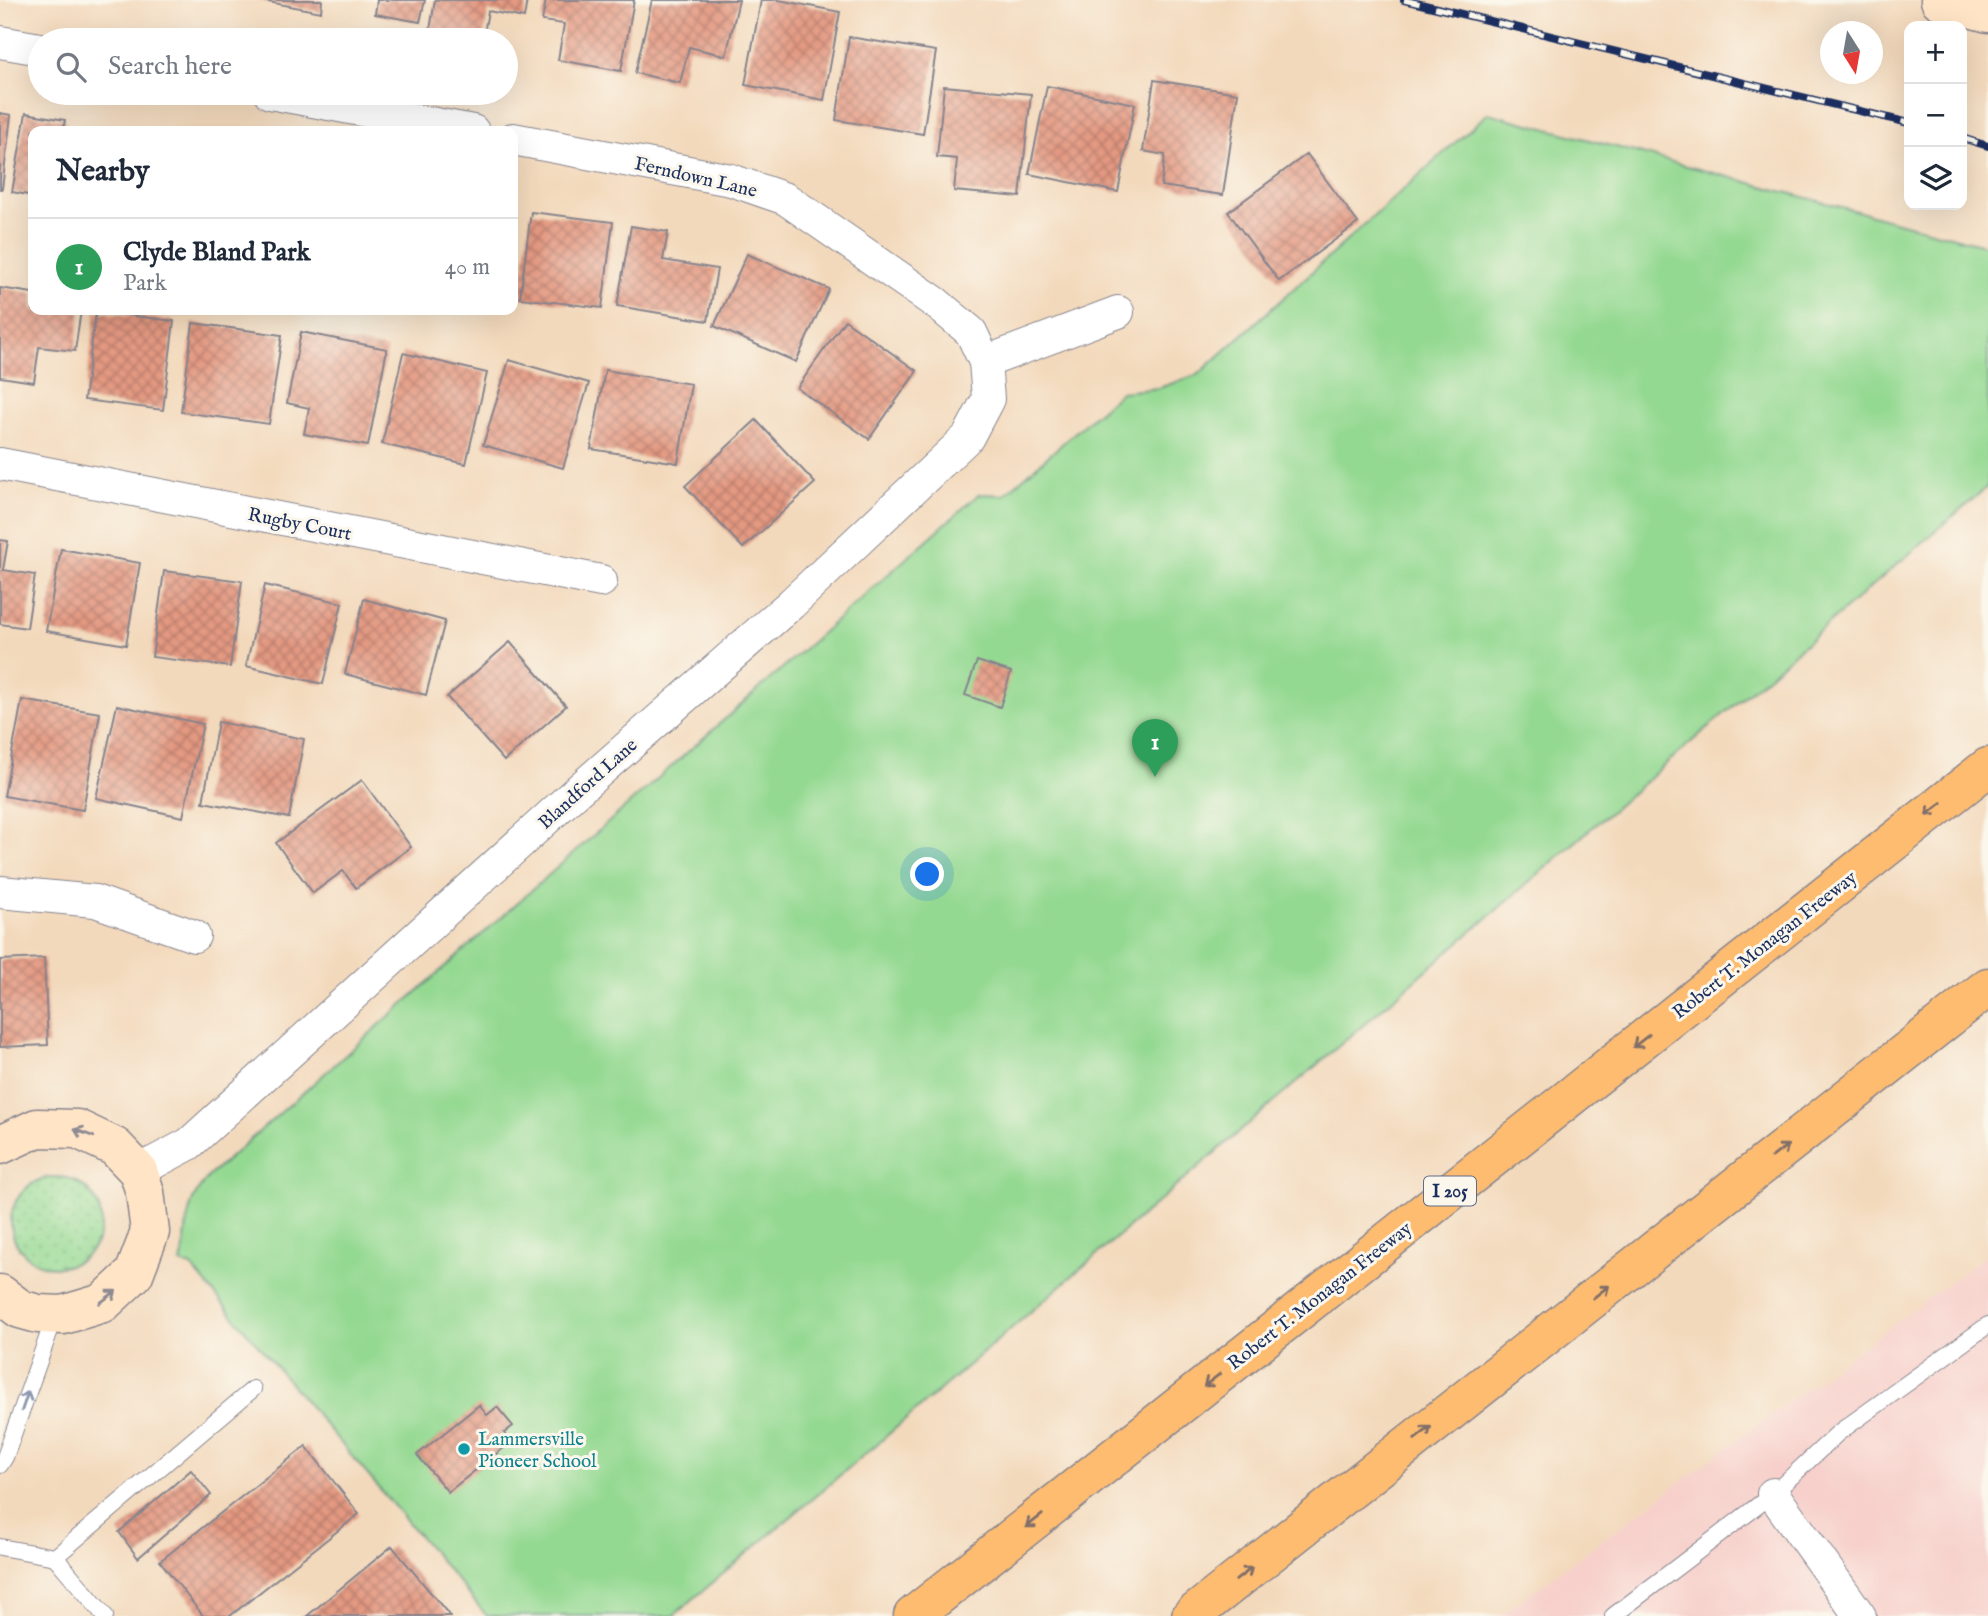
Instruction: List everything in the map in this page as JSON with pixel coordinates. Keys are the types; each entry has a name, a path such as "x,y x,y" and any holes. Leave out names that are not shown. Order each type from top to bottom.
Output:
{"highway":[{"name":"Robert T. Monagan Freeway","path":"913,1616 1988,767"},
{"path":"1191,1616 1988,986"}],"street":[{"path":"1940,0 1988,13"},
{"path":"0,42 28,47"},
{"path":"334,105 446,126"},
{"name":"Ferndown Lane","path":"518,140 731,180 786,199 936,303 971,332 985,362"},
{"path":"985,362 1118,312"},
{"name":"Blandford Lane","path":"138,1171 189,1144 576,792 791,604 968,437 988,399 985,362"},
{"name":"Rugby Court","path":"0,464 601,581"},
{"path":"0,892 95,901 194,936"},
{"path":"0,1145 37,1128 77,1129 115,1147 138,1171 145,1192 150,1233 134,1274 103,1303 55,1315 20,1309 1,1297"},
{"path":"1773,1494 1860,1616"}],"lane":[{"path":"0,1465 55,1315"},
{"path":"1613,1616 1773,1494 1838,1433 1988,1325"},
{"path":"55,1557 253,1389"},
{"path":"0,1547 55,1557 105,1616"}],"shaded area":[{"path":"1988,1254 1988,1616 1500,1616"}],"green space":[{"path":"1488,113 1988,246 1988,486 883,1439 673,1616 487,1616 192,1267 181,1263 190,1208 200,1187 209,1176 979,494 1004,495 1121,392 1159,388 1199,374"},
{"path":"56,1177 81,1185 93,1197 101,1222 93,1247 81,1259 56,1267 31,1259 19,1247 11,1222 19,1197 31,1185"}],"building":[{"path":"258,0 322,0 321,12"},
{"path":"377,0 425,0 420,22 375,14"},
{"path":"435,0 527,0 524,18 488,11 485,28 430,28"},
{"path":"546,0 634,0 621,71 558,60 564,24 542,21"},
{"path":"652,0 739,0 726,56 689,47 680,83 635,73"},
{"path":"761,0 779,0 840,12 824,100 745,85"},
{"path":"849,37 936,51 923,134 836,120"},
{"path":"1154,80 1238,93 1223,195 1161,186 1165,155 1143,151"},
{"path":"944,86 1031,94 1020,197 954,191 957,159 937,157"},
{"path":"1047,86 1135,104 1118,192 1029,174"},
{"path":"0,113 11,115 2,189 0,189"},
{"path":"26,113 65,120 64,126 28,126 28,195 12,192"},
{"path":"1307,154 1358,223 1279,281 1228,212"},
{"path":"531,212 613,222 602,308 520,298"},
{"path":"631,226 668,232 663,260 717,269 708,321 617,306"},
{"path":"747,254 829,289 796,362 714,326"},
{"path":"0,288 28,292 28,315 80,315 75,351 39,347 34,382 0,377"},
{"path":"95,315 127,315 174,321 163,410 84,400"},
{"path":"845,320 917,371 869,439 797,388"},
{"path":"193,323 282,335 269,424 181,412"},
{"path":"301,332 387,349 368,446 304,434 309,408 287,403"},
{"path":"403,353 487,373 466,464 382,444"},
{"path":"509,360 589,383 563,468 483,445"},
{"path":"605,370 691,384 678,463 591,449"},
{"path":"756,420 815,483 743,548 685,486"},
{"path":"0,540 8,541 3,570 35,575 27,628 0,624"},
{"path":"61,549 140,563 126,645 46,631"},
{"path":"164,571 242,581 230,667 152,657"},
{"path":"265,585 342,603 323,684 246,666"},
{"path":"364,599 445,621 426,695 345,674"},
{"path":"510,642 566,706 504,761 447,697"},
{"path":"977,661 1011,672 1000,707 965,695"},
{"path":"22,700 100,713 83,810 4,796"},
{"path":"117,705 203,724 183,817 96,798"},
{"path":"218,722 304,739 289,818 203,802"},
{"path":"362,780 411,847 356,888 343,871 313,893 276,843"},
{"path":"44,958 48,1045 0,1047 0,960"},
{"name":"Lammersville Pioneer School","path":"479,1405 487,1415 497,1407 513,1426 504,1433 511,1442 448,1492 417,1455"},
{"path":"306,1446 359,1514 230,1616 203,1616 160,1561"},
{"path":"191,1470 211,1495 138,1558 119,1532"},
{"path":"392,1546 450,1616 307,1616"}],"railway":[{"path":"1404,0 1904,122"},
{"path":"1967,140 1988,146"}],"place":[{"name":"Clyde Bland Park","path":"1155,777"},
{"name":"Lammersville Pioneer School","path":"464,1449"}]}
